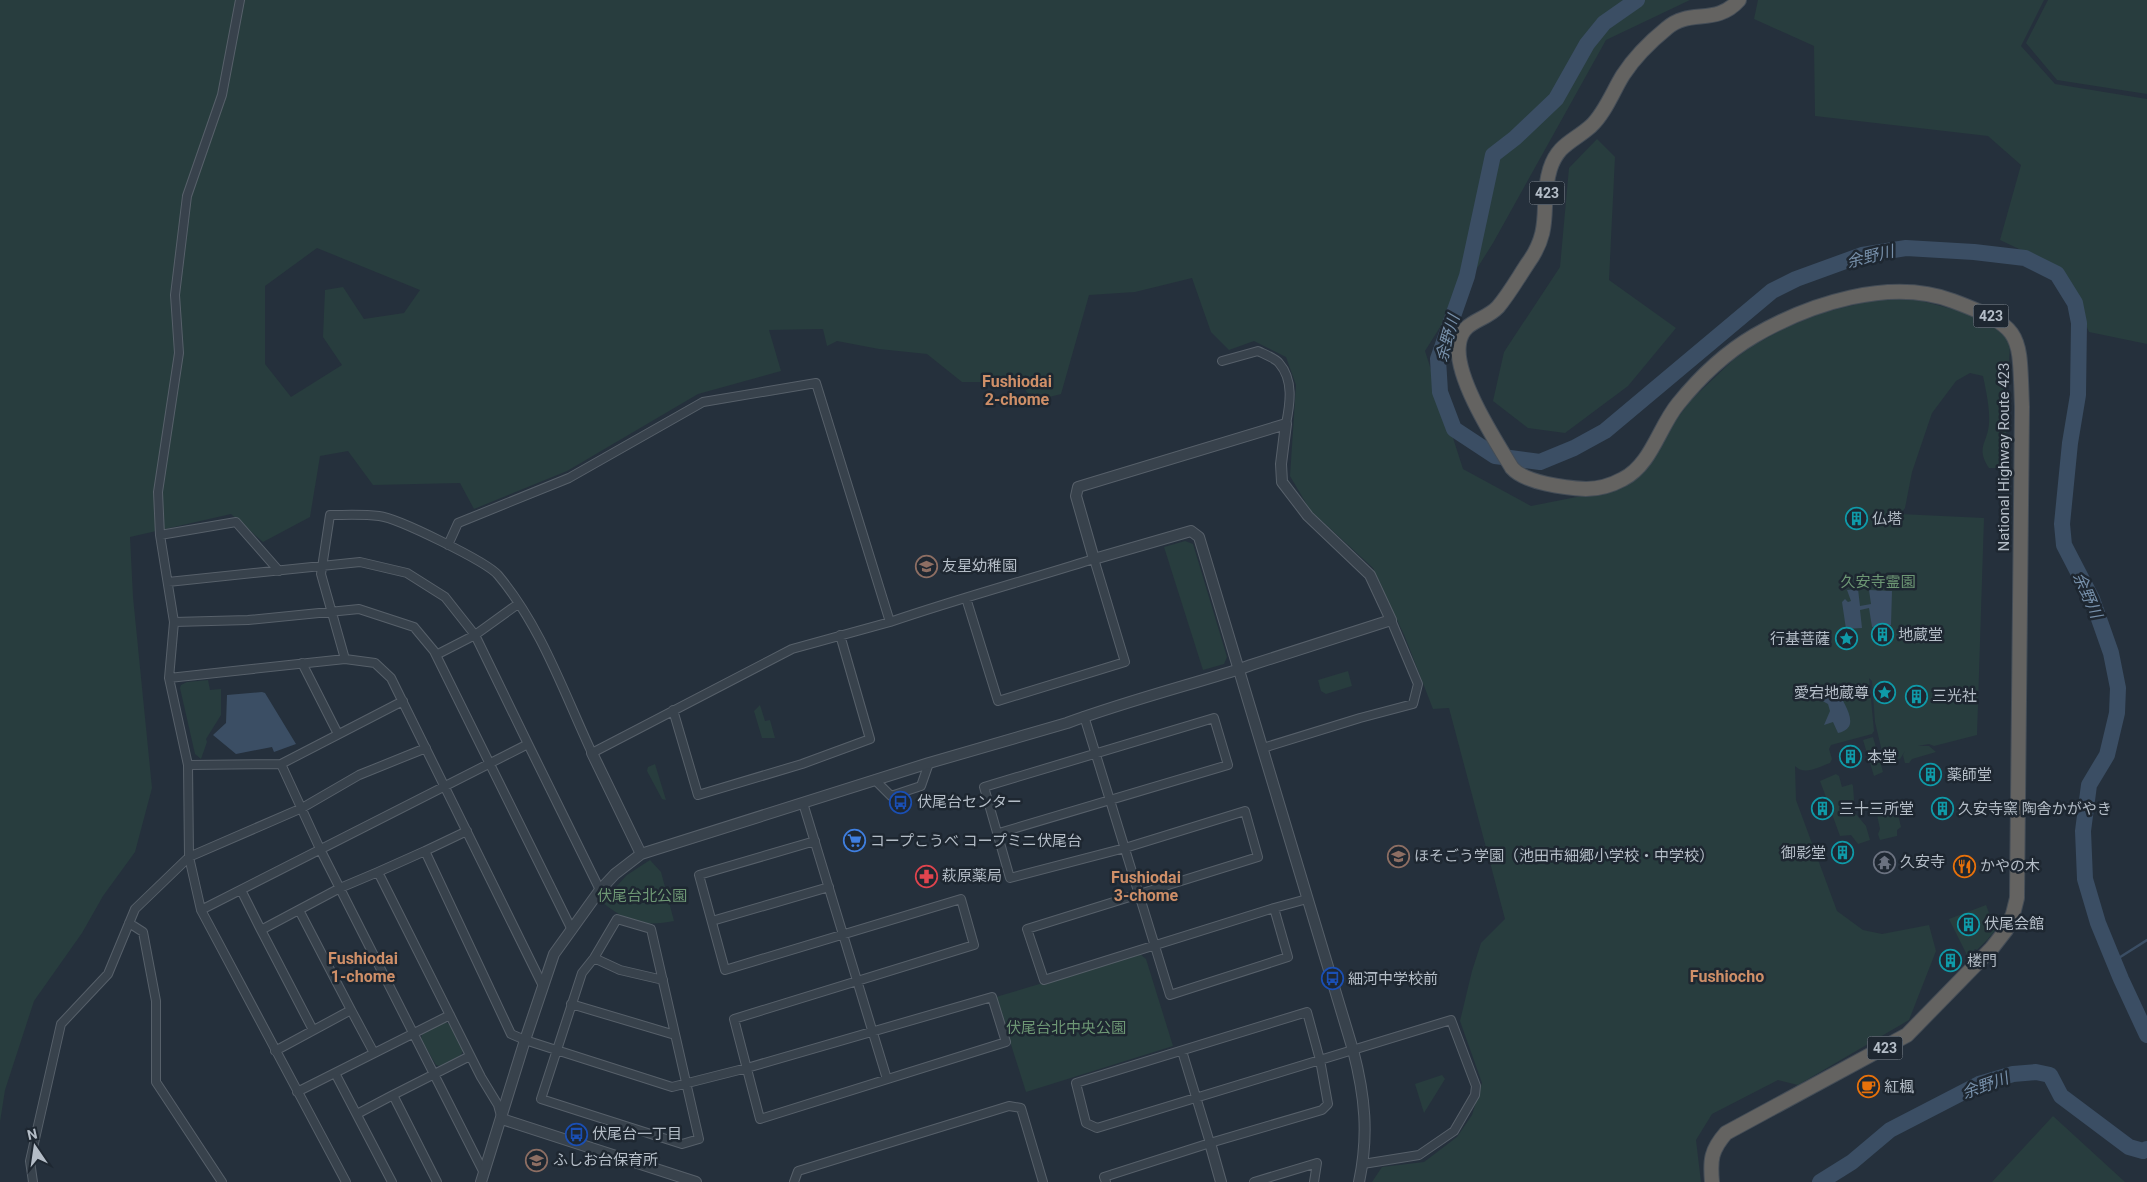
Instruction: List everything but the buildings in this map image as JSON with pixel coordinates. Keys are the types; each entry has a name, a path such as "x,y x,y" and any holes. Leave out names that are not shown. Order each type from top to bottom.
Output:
{"highway":[{"name":"National Highway Route 423","path":"1712,1182 1711,1162 1716,1144 1726,1133 1907,1035 1982,960 2006,930 2017,898 2022,406 2018,344 2008,327 1988,314 1948,299 1913,292 1878,293 1842,299 1782,322 1753,336 1730,352 1677,406 1647,456 1625,478 1600,488 1587,489 1535,481 1518,475 1477,410 1463,371 1458,346 1464,328 1498,307 1540,246 1550,170 1554,160 1566,143 1591,126 1631,64 1667,28 1685,18 1724,12 1739,0"}],"street":[{"path":"240,0 222,95 187,196 175,295 179,353 158,492 160,535 174,622 169,678 188,765 189,857 201,910 346,1182"},
{"path":"1222,361 1258,351 1278,362 1290,387 1281,464 1282,482 1308,516 1370,575 1418,684 1413,704 1263,748"},
{"path":"448,545 458,523 569,478 703,402 816,383 890,622"},
{"path":"966,598 998,701 1125,662 1076,496 1078,487 1286,424"},
{"path":"345,659 321,574 330,514 381,516 415,529 448,545 497,573 533,625 641,854"},
{"path":"160,535 236,522 279,571"},
{"path":"592,753 792,649 890,622 1191,531 1199,537 1240,669 1363,1086 1366,1122 1360,1182"},
{"path":"168,582 360,562 407,573 445,597 475,635 600,890"},
{"path":"436,655 475,635 518,604"},
{"path":"174,622 248,620 331,610 359,609 414,627 436,655 572,930"},
{"path":"483,1178 524,1040 554,954 600,890 615,874 641,854 929,763 1240,669 1391,620"},
{"path":"673,710 698,794 802,764 870,739 840,636"},
{"path":"169,678 345,659 375,663 391,678 543,986"},
{"path":"302,663 338,734"},
{"path":"188,765 281,764 403,702"},
{"path":"1084,716 1170,995 1288,957 1274,908"},
{"path":"999,833 1228,765 1214,718 984,786 999,833 1010,878 1124,848 1245,811 1258,857 1027,929 1044,980 1307,899"},
{"path":"201,910 528,744"},
{"path":"33,1182 30,1161 61,1024 108,974 135,909 189,857 302,808 359,775 426,748"},
{"path":"875,780 891,796 921,786 929,763"},
{"path":"281,764 320,851 413,1034 483,1178"},
{"path":"803,803 888,1079"},
{"path":"262,930 340,888 467,832"},
{"path":"425,851 511,1034 524,1040 672,1087 747,1068 992,997 1006,1042 760,1120 747,1068 734,1019 974,945 961,899 725,970 699,875 815,841"},
{"path":"378,872 470,1056 498,1105 502,1119"},
{"path":"712,921 829,887"},
{"path":"240,890 313,1030"},
{"path":"299,910 374,1054"},
{"path":"617,919 651,929 699,1139 682,1144 541,1099 582,973 594,958 617,919"},
{"path":"129,924 143,932 151,971 156,1002 156,1082 222,1182"},
{"path":"594,958 620,970 662,980"},
{"path":"571,1004 675,1034"},
{"path":"275,1051 351,1010"},
{"path":"1106,1182 1104,1177 1322,1110 1328,1104 1320,1060 1307,1012 1076,1083 1086,1123 1097,1128 1196,1098 1320,1060 1451,1020 1476,1086 1475,1094 1454,1131 1419,1155 1363,1164"},
{"path":"297,1092 450,1015"},
{"path":"1182,1051 1221,1182"},
{"path":"357,1114 470,1056"},
{"path":"335,1073 392,1182"},
{"path":"393,1095 438,1182"},
{"path":"794,1182 798,1171 1009,1106 1021,1108 1043,1182"},
{"path":"502,1119 696,1182"},
{"path":"1254,1182 1317,1163 1314,1182"}],"green space":[{"name":"久安寺霊園","path":"0,0 1690,0 1606,40 1493,243 1425,351 1463,469 1531,506 1617,489 1651,460 1691,400 1733,360 1754,345 1785,328 1825,312 1875,300 1910,298 1964,312 2001,329 2010,342 2005,460 1999,468 1989,468 1985,461 1983,445 1988,430 1989,411 1983,376 1970,373 1956,381 1932,413 1912,472 1905,508 1900,514 1984,518 1977,735 1934,746 1929,744 1918,746 1929,746 1936,752 1912,759 1909,763 1905,763 1903,755 1905,751 1900,759 1884,760 1875,722 1872,681 1869,678 1874,731 1872,734 1831,745 1829,749 1832,759 1830,763 1807,770 1799,769 1795,766 1796,800 1837,911 1863,930 1882,934 1929,925 1936,951 1909,1020 1798,1085 1778,1080 1712,1114 1696,1140 1701,1182 1372,1182 1382,1167 1424,1162 1457,1137 1472,1115 1482,1083 1460,1021 1481,943 1505,919 1449,708 1433,709 1405,637 1373,568 1310,510 1290,476 1296,385 1286,357 1254,341 1229,350 1211,332 1192,278 1135,292 1089,295 1061,394 1033,401 1020,382 962,382 927,354 879,349 837,341 827,346 823,329 769,330 781,371 698,394 567,471 474,509 460,483 373,485 348,451 320,456 310,517 263,542 231,514 130,537 133,597 152,788 135,852 103,896 82,933 34,1001 5,1090 0,1122","holes":["317,248 420,290 404,313 364,319 343,287 325,290 323,337 342,365 291,397 265,364 265,286"]},
{"path":"1758,0 2044,0 2021,46 2055,84 2147,99 2147,344 2089,332 2061,269 2000,240 2021,165 1988,136 1815,116 1814,46 1754,19"},
{"path":"2048,0 2147,0 2147,94 2057,80 2026,43"},
{"path":"1597,139 1615,157 1609,280 1676,328 1628,386 1565,433 1528,428 1493,401 1504,352 1560,267 1569,168"},
{"path":"1185,541 1193,544 1227,657 1224,664 1203,670 1164,547"},
{"path":"1348,671 1352,686 1326,694 1321,691 1318,680"},
{"path":"208,680 210,690 221,689 221,715 206,739 207,742 201,759 195,754 180,688 181,685 187,682"},
{"path":"760,705 765,721 770,720 775,738 762,738 754,711"},
{"path":"1873,737 1883,772 1874,776 1863,740"},
{"path":"655,764 666,800 662,799 647,771 648,767"},
{"path":"1836,774 1839,776 1842,787 1852,784 1855,813 1866,826 1870,840 1858,844 1851,835 1840,836 1832,814 1834,808 1830,808 1820,781"},
{"path":"1890,810 1898,815 1901,827 1897,830 1897,836 1880,840 1877,815"},
{"name":"伏尾台北公園","path":"650,860 661,872 674,921 644,923 636,921 619,914 602,902 627,875"},
{"path":"1986,905 1992,921 2003,916 1992,934 1968,957 1949,919"},
{"name":"伏尾台北中央公園","path":"1140,954 1146,959 1173,1046 1026,1092 996,997"},
{"path":"445,1022 449,1024 463,1051 461,1055 440,1066 436,1065 421,1039 422,1034"},
{"path":"1442,1075 1445,1079 1424,1113 1415,1084"},
{"path":"2053,1116 2125,1182 1992,1182"}],"water":[{"path":"1858,589 1860,606 1871,604 1869,590 1892,591 1891,625 1872,627 1869,608 1860,610 1862,628 1846,629 1842,602 1845,599 1848,602 1851,601 1847,590"},
{"path":"1838,689 1850,720 1846,730 1838,733 1833,722 1824,725 1830,711 1828,704 1819,699 1823,694"},
{"path":"265,693 296,744 274,752 272,747 236,754 213,735 226,723 227,695"}],"waterway":[{"name":"余野川","path":"1637,0 1604,23 1587,44 1556,99 1515,138 1493,155 1467,276 1438,359 1440,392 1454,429 1495,456 1540,462 1574,448 1605,431 1772,291 1796,279 1862,255 1906,248 1974,252 2025,258 2057,274 2075,303 2079,323 2078,395 2070,443 2062,524 2064,545 2092,599 2111,653 2118,688 2117,713 2107,755 2089,785 2083,831 2085,879 2098,923 2147,1035"},
{"path":"2114,961 2147,940"},
{"name":"余野川","path":"1820,1182 1852,1162 1890,1130 1979,1084 2013,1074 2036,1072 2050,1075 2061,1096 2129,1147 2143,1151 2147,1149"}],"place":[{"name":"仏塔","path":"1856,519"},
{"name":"友星幼稚園","path":"926,566"},
{"name":"地蔵堂","path":"1882,635"},
{"name":"行基菩薩","path":"1846,639"},
{"name":"愛宕地蔵尊","path":"1885,693"},
{"name":"三光社","path":"1916,696"},
{"name":"本堂","path":"1851,757"},
{"name":"薬師堂","path":"1931,775"},
{"name":"伏尾台センター","path":"901,802"},
{"name":"三十三所堂","path":"1823,809"},
{"name":"久安寺窯 陶舎かがやき","path":"1942,809"},
{"name":"コープこうべ コープミニ伏尾台","path":"854,841"},
{"name":"御影堂","path":"1842,853"},
{"name":"ほそごう学園（池田市細郷小学校・中学校）","path":"1398,856"},
{"name":"久安寺","path":"1884,862"},
{"name":"かやの木","path":"1964,866"},
{"name":"萩原薬局","path":"926,876"},
{"name":"伏尾会館","path":"1968,924"},
{"name":"楼門","path":"1951,961"},
{"name":"細河中学校前","path":"1332,979"},
{"name":"紅楓","path":"1868,1087"},
{"name":"伏尾台一丁目","path":"576,1134"},
{"name":"ふしお台保育所","path":"537,1160"}],"district":[{"name":"Fushiodai 2-chome","path":"1017,390"},
{"name":"Fushiodai 3-chome","path":"1146,886"},
{"name":"Fushiodai 1-chome","path":"363,967"},
{"name":"Fushiocho","path":"1727,976"}]}
